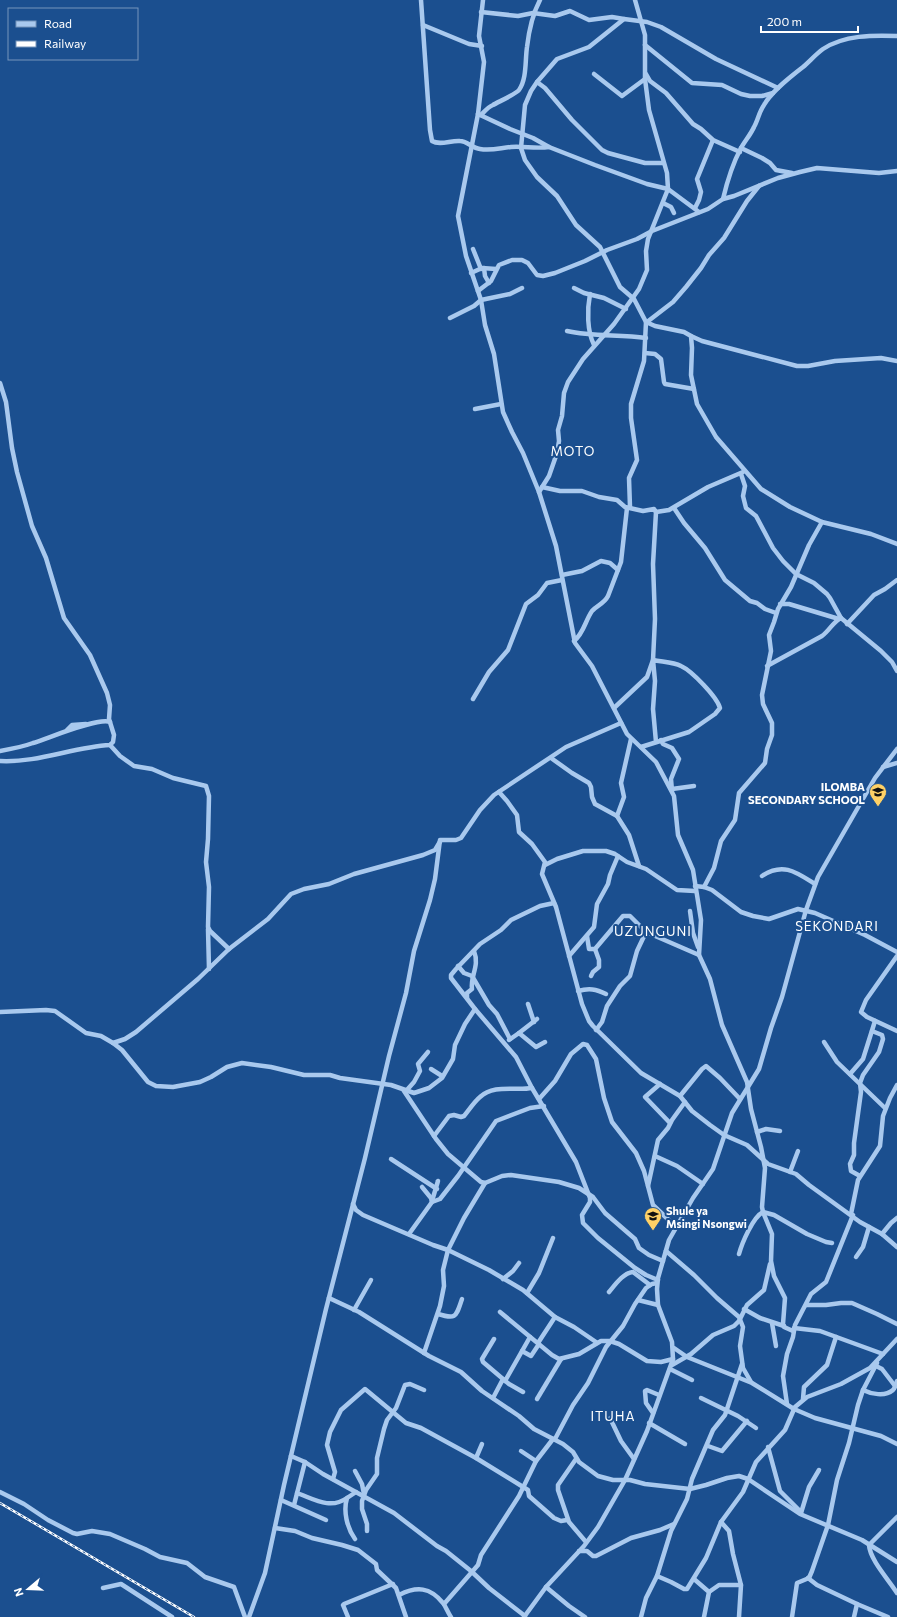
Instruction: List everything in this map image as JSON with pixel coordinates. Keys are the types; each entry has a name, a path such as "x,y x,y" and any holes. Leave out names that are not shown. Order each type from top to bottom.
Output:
{"street":[{"path":"421,0 431,139 436,143 463,141 471,146 493,150 511,147 533,149 548,147"},
{"path":"482,0 479,36 484,62 479,114 471,146 458,216 466,256 481,300 485,325 496,360 501,404 539,492 556,546 574,641 595,671 621,723 631,739 656,762 666,784 672,790"},
{"path":"479,114 517,92 520,88 526,63 533,13 540,0"},
{"path":"539,492 552,468 557,453 559,441 558,430 563,413 566,388 577,366 594,345 606,334 634,299 644,280 647,270 646,247 650,231 668,189 667,173 663,163 660,145 650,116 645,80 644,32 635,0"},
{"path":"482,12 518,16 533,13 555,16 570,11 589,20 612,18 632,19 647,22 661,27 716,59 777,90"},
{"path":"574,641 581,633 594,609 606,600 621,562 629,508 629,478 637,460 631,418 631,404 645,353 646,322 634,299 620,287 599,244 574,223 564,204 554,192 537,177 525,160 521,148 524,135 525,105 537,82 557,59 585,50 605,36 624,19"},
{"path":"423,24 469,44 482,46"},
{"path":"723,199 728,180 740,150 755,126 762,108 777,90 818,53 833,44 850,38 897,36"},
{"path":"645,45 692,83 722,85 740,94 750,96 762,96 777,90"},
{"path":"645,73 650,81 666,94 693,124 699,127 713,140 770,163 776,170 794,173"},
{"path":"594,74 622,96 645,80"},
{"path":"537,82 545,88 572,120 602,150 645,163 663,163"},
{"path":"479,114 533,138 548,147 632,179 668,189 699,212"},
{"path":"695,208 701,192 697,179 713,140"},
{"path":"478,291 489,283 498,266 512,260 522,260 528,263 537,275 543,276 569,268 603,252 637,239 650,231 699,212 723,199 794,173 817,168 879,172 897,171"},
{"path":"646,322 673,302 695,276 709,255 724,238 760,185"},
{"path":"663,203 671,207 674,213"},
{"path":"473,249 489,283"},
{"path":"471,273 482,269 496,269"},
{"path":"450,318 474,306 481,300 510,294 522,288"},
{"path":"574,288 581,292 604,298 626,309"},
{"path":"590,294 589,334 594,345"},
{"path":"646,322 655,326 684,332 702,341 797,366 808,366 835,361 881,358 897,361"},
{"path":"567,331 646,338"},
{"path":"691,336 691,375 697,404 712,430 756,483 768,494 790,507 822,522 871,534 897,544"},
{"path":"645,353 656,354 661,359 665,384 694,390"},
{"path":"0,383 6,402 15,462 32,526 46,558 64,618 90,655 107,692 110,705 110,722 114,735 113,742 110,745 91,747 48,757 0,761"},
{"path":"475,409 501,404"},
{"path":"542,487 560,491 582,491 599,497 617,500 622,507 643,511 654,509 656,512 664,512 674,508 708,487 746,471"},
{"path":"741,474 745,486 743,496 746,508 756,516 773,548 796,574 814,583 830,598 840,619"},
{"path":"674,508 684,523 705,548 725,580 750,601 757,603 776,614"},
{"path":"656,512 653,564 655,619 653,660 655,682 653,709 658,741"},
{"path":"704,887 714,868 721,841 735,820 739,793 765,763 767,749 772,735 772,727 762,700 762,690 771,651 769,635 780,604 822,522"},
{"path":"473,699 489,672 509,647 526,604 538,595 547,583 582,571 601,561 610,563 618,570"},
{"path":"847,624 874,595 885,590 897,580"},
{"path":"780,604 789,604 840,619 881,651 892,662 897,670"},
{"path":"767,666 822,636 840,619"},
{"path":"614,708 647,677 653,660"},
{"path":"641,747 689,732 715,714 720,708 711,694 685,669 673,664 653,660"},
{"path":"0,751 32,744 67,730 104,721 110,722"},
{"path":"440,840 461,838 484,805 499,792 566,747 621,723"},
{"path":"617,816 624,797 621,783 631,739"},
{"path":"658,741 674,749 679,759 678,766 672,776 672,790 676,803 678,835 692,867 701,920 699,953"},
{"path":"110,745 120,756 134,766 152,769 173,778 206,786 209,796 206,862 209,887 207,912 209,969"},
{"path":"292,1456 394,1513 471,1571 488,1588 525,1616 546,1586 579,1551 598,1527 625,1480 649,1424 673,1359 674,1348 658,1305 658,1282 670,1240 676,1227 715,1165 732,1113 762,1062 770,1028 782,997 806,910 815,884 832,852 883,767 897,749"},
{"path":"551,758 588,783 591,787 592,797 595,804 617,816 629,835 639,866"},
{"path":"883,767 897,764"},
{"path":"672,790 694,786"},
{"path":"499,792 517,815 519,832 534,846 544,861 545,865 542,874 554,903 578,991 589,1021 596,1030 641,1073 680,1096 697,1116 724,1135 747,1145 764,1162 790,1172 869,1228 882,1234 897,1246"},
{"path":"113,1044 133,1034 209,969 230,949 268,919 287,897 294,892 328,884 357,873 423,855 435,850 440,840"},
{"path":"248,1617 264,1576 329,1298 406,993 414,951 430,900 435,879 440,840"},
{"path":"545,865 557,859 582,851 606,851 627,862 639,866 677,890 704,887 712,890 741,912 768,919 798,909 806,910 825,917 897,952"},
{"path":"569,956 594,928 597,904 608,884 618,856"},
{"path":"762,876 770,870 789,870 815,884"},
{"path":"554,903 540,906 513,919 501,930 480,944 458,966 451,977 466,998 505,1043 519,1063 532,1088 576,1162 589,1194 590,1202 583,1211 582,1215 584,1225 622,1259 658,1282"},
{"path":"671,1367 687,1357 713,1335 734,1326 741,1319 748,1304 764,1290 771,1261 772,1234 763,1212 764,1162 751,1109 748,1087 722,1025 710,979 699,953 693,933 690,911"},
{"path":"587,936 589,949 595,949 625,915 630,916 646,932 699,953"},
{"path":"208,929 230,949"},
{"path":"596,1030 602,1022 607,1006 620,986 630,976 637,951 646,932"},
{"path":"591,976 600,966 595,949"},
{"path":"466,998 467,993 472,989 471,984 474,978 477,959 474,951"},
{"path":"897,956 862,1007 861,1012 862,1014 897,1032"},
{"path":"458,966 464,973 474,978 489,1005 497,1014 510,1039"},
{"path":"578,991 594,989 606,994"},
{"path":"505,1043 535,1021 528,1004"},
{"path":"0,1012 55,1011 88,1034 101,1036 122,1050 148,1082 153,1085 163,1087 176,1087 200,1082 227,1067 242,1063 271,1067 304,1075 330,1075 340,1078 383,1084 417,1093 436,1084 442,1076 453,1059 455,1045 465,1024 475,1009"},
{"path":"850,1074 864,1059 875,1021"},
{"path":"860,1176 851,1171 850,1167 854,1155 854,1143 862,1092 860,1083 863,1074 877,1056 882,1039 882,1035 872,1031"},
{"path":"519,1033 536,1047 545,1042"},
{"path":"824,1042 837,1062 885,1108"},
{"path":"539,1099 555,1081 571,1054 583,1044 587,1045 596,1059 604,1098 612,1122 636,1153 644,1171 653,1206 676,1227"},
{"path":"405,1091 417,1078 420,1071 418,1065 428,1052"},
{"path":"680,1096 706,1066 740,1099"},
{"path":"431,1069 442,1076"},
{"path":"660,1084 645,1097 670,1123"},
{"path":"787,1404 782,1376 786,1354 793,1340 793,1330 812,1293 826,1282 852,1215 860,1176 880,1146 881,1122 885,1108 897,1086"},
{"path":"434,1136 449,1116 464,1116 476,1101 486,1093 500,1089 532,1088"},
{"path":"405,1091 434,1136 453,1159 481,1182 485,1183"},
{"path":"648,1186 658,1140 668,1128 685,1102"},
{"path":"432,1202 440,1199 496,1121 530,1109 544,1106"},
{"path":"757,1132 766,1129 780,1131"},
{"path":"790,1172 798,1151"},
{"path":"655,1156 677,1166 703,1184"},
{"path":"391,1159 437,1189"},
{"path":"424,1353 438,1314 444,1288 443,1266 448,1250 464,1218 485,1183 502,1176 511,1175 559,1182 579,1188 589,1194 605,1213 635,1239 639,1248 649,1255 663,1261"},
{"path":"409,1234 432,1202 437,1189 438,1181"},
{"path":"422,1187 432,1202"},
{"path":"353,1204 356,1210 363,1215 448,1250 489,1270 527,1293 555,1317 574,1327 596,1342"},
{"path":"739,1254 744,1238 757,1216 763,1212 774,1215 807,1234 832,1243"},
{"path":"882,1234 897,1218"},
{"path":"856,1257 863,1247 869,1228"},
{"path":"527,1293 541,1270 553,1238"},
{"path":"666,1251 741,1319 743,1327 740,1343 742,1364 745,1373 752,1383"},
{"path":"771,1261 776,1281 785,1298 782,1321 784,1326"},
{"path":"503,1279 515,1269 519,1263"},
{"path":"609,1292 621,1278 632,1272 650,1285"},
{"path":"354,1310 371,1280"},
{"path":"444,1604 471,1571 478,1565 481,1555 523,1488 536,1460 554,1439 573,1405 588,1384 610,1341 623,1326 646,1288 658,1282"},
{"path":"329,1298 354,1310 407,1341 424,1353 461,1372 482,1391 519,1416 534,1429 570,1449 583,1466 598,1476 614,1480 690,1488 739,1476 748,1479 801,1513 869,1545 897,1562"},
{"path":"438,1314 452,1318 458,1312 462,1299"},
{"path":"638,1300 658,1305"},
{"path":"806,1305 826,1305 841,1302 852,1304 897,1324"},
{"path":"732,1310 744,1311 793,1330 819,1330 883,1354"},
{"path":"500,1312 556,1358 562,1359 582,1352 596,1342 610,1341 627,1348 645,1360 661,1362 673,1359"},
{"path":"522,1351 531,1356 555,1317"},
{"path":"772,1323 776,1346"},
{"path":"493,1398 530,1337"},
{"path":"803,1399 804,1387 827,1365 836,1337"},
{"path":"494,1339 482,1360 504,1380 523,1392"},
{"path":"657,1576 684,1590 687,1589 706,1558 721,1522 743,1492 756,1462 785,1430 794,1409 803,1399 863,1372 897,1340"},
{"path":"674,1348 687,1357 752,1383 794,1409 815,1418 881,1436 897,1444"},
{"path":"537,1399 562,1359"},
{"path":"792,1617 796,1583 808,1578 812,1571 828,1525 837,1480 853,1428 856,1410 863,1390 876,1366 878,1359"},
{"path":"640,1617 646,1598 657,1576 668,1540 690,1488 692,1479 708,1446 713,1430 724,1418 739,1378 742,1364"},
{"path":"863,1390 876,1395 890,1392 896,1383 882,1369 876,1366"},
{"path":"671,1367 692,1380"},
{"path":"364,1495 377,1474 377,1458 384,1429 401,1398 405,1385 410,1384 424,1390"},
{"path":"333,1479 335,1472 328,1450 328,1440 342,1410 365,1389 393,1414 406,1423 421,1428 500,1471 528,1490 529,1496 554,1518 561,1521 567,1520"},
{"path":"653,1413 646,1403 645,1391 647,1390 659,1395"},
{"path":"701,1398 727,1410 747,1421 756,1428"},
{"path":"610,1418 621,1441 634,1459"},
{"path":"708,1446 722,1451 747,1421"},
{"path":"649,1424 684,1444"},
{"path":"476,1458 482,1444"},
{"path":"768,1447 780,1491 801,1513"},
{"path":"521,1451 536,1460"},
{"path":"576,1458 557,1488 567,1520 586,1542"},
{"path":"294,1505 305,1462"},
{"path":"801,1513 809,1487 819,1470"},
{"path":"355,1471 362,1484 364,1495 362,1509 367,1524 367,1531"},
{"path":"0,1492 24,1504 48,1520 73,1533 77,1534 90,1531 106,1533 145,1549 160,1557 190,1564 205,1577 234,1587 245,1617"},
{"path":"297,1494 331,1505 339,1503 356,1492"},
{"path":"347,1498 345,1507 347,1522 350,1531 355,1538"},
{"path":"281,1500 326,1520"},
{"path":"869,1545 896,1519"},
{"path":"721,1522 730,1531 733,1554 741,1584 739,1617"},
{"path":"579,1551 587,1551 593,1556 596,1556 631,1538 660,1530 674,1524"},
{"path":"274,1528 295,1531 312,1538 333,1542 356,1549 376,1564 377,1570 393,1584 399,1595 406,1617"},
{"path":"869,1545 870,1552 874,1560 897,1594"},
{"path":"808,1578 857,1604 888,1617"},
{"path":"694,1579 709,1592"},
{"path":"103,1588 121,1584 172,1617"},
{"path":"348,1617 343,1605 344,1604 393,1584"},
{"path":"704,1617 709,1592 719,1585 741,1584"},
{"path":"546,1586 585,1617"},
{"path":"399,1595 412,1589 432,1592 444,1604 451,1617"},
{"path":"854,1617 857,1604"}],"railway":[{"path":"0,1503 194,1617"}],"place":[{"name":"ILOMBA SECONDARY SCHOOL","path":"878,807"},
{"name":"Shule ya Msingi Nsongwi","path":"653,1231"}],"district":[{"name":"MOTO","path":"573,451"},
{"name":"SEKONDARI","path":"837,926"},
{"name":"UZUNGUNI","path":"653,931"},
{"name":"ITUHA","path":"613,1416"}]}
